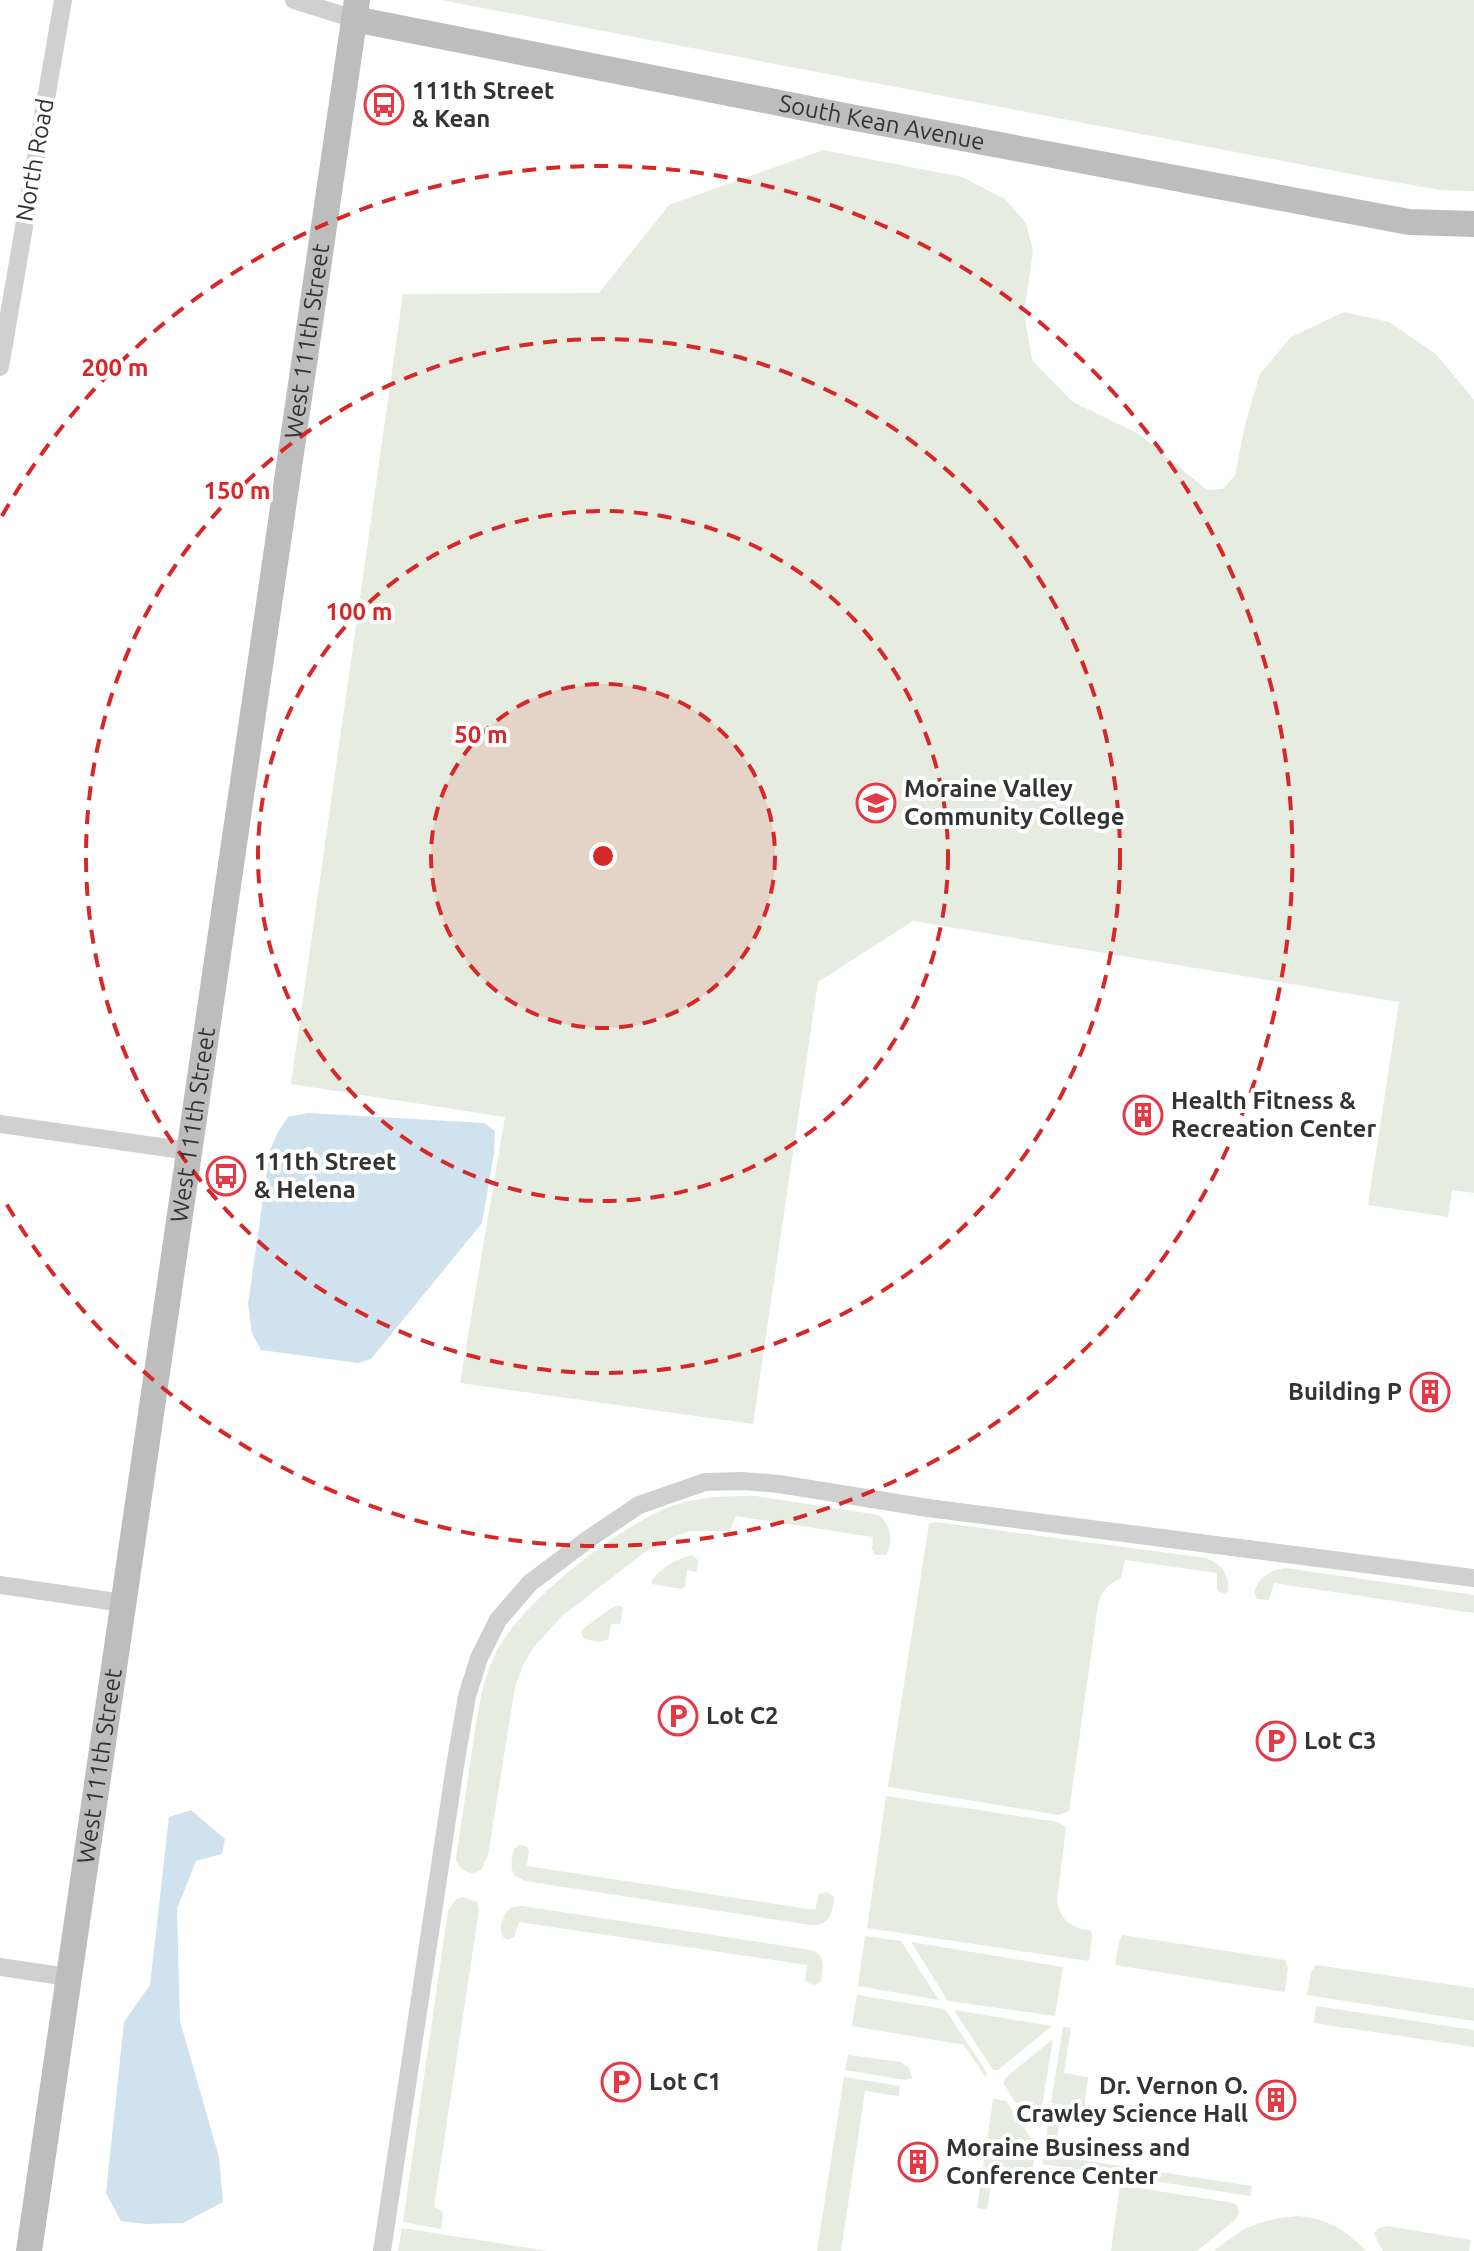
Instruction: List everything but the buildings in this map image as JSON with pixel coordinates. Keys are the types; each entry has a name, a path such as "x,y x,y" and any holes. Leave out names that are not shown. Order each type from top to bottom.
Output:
{"main road":[{"name":"South Kean Avenue","path":"356,10 845,116 1409,222 1474,224"},
{"name":"West 111th Street","path":"29,2251 356,10"}],"street":[{"name":"North Road","path":"0,367 5,304 63,0"},
{"name":"South Kean Avenue","path":"294,0 356,10"},
{"path":"0,1124 189,1151"},
{"path":"382,2251 455,1766 467,1696 479,1658 498,1620 530,1583 639,1505 705,1482 779,1484 928,1508 1474,1578"},
{"path":"0,1585 123,1603"},
{"path":"0,1967 68,1977"}],"shaded area":[{"path":"441,0 1474,0 1474,191 1440,190 1377,179"},
{"path":"823,150 962,177 1005,199 1026,223 1033,251 1024,314 1032,360 1073,402 1139,434 1207,490 1223,489 1235,475 1260,374 1291,337 1344,312 1389,322 1436,354 1474,400 1474,1193 1452,1190 1448,1217 1368,1205 1399,1002 913,921 818,982 753,1424 460,1383 505,1117 291,1084 403,294 599,293 669,205"},
{"path":"756,1496 879,1515 889,1529 886,1555 875,1555 873,1537 736,1516 730,1531 690,1531 645,1552 562,1616 533,1648 523,1665 515,1687 488,1855 481,1870 473,1874 462,1869 456,1859 480,1703 489,1668 506,1636 524,1614 574,1567 655,1513 687,1501"},
{"path":"936,1522 1206,1558 1216,1563 1226,1575 1228,1591 1224,1594 1217,1588 1217,1573 1125,1560 1121,1578 1103,1592 1098,1605 1069,1811 1059,1815 888,1787 929,1524"},
{"path":"692,1555 698,1560 697,1572 687,1570 685,1587 652,1584 652,1580 665,1568"},
{"path":"1285,1568 1474,1595 1474,1613 1274,1583 1269,1600 1257,1599 1254,1592 1262,1578"},
{"path":"618,1605 623,1608 620,1624 611,1624 608,1640 598,1642 584,1639 581,1632 584,1628"},
{"path":"886,1796 1058,1822 1066,1828 1057,1900 1068,1922 1091,1931 1089,1961 867,1928"},
{"path":"520,1845 529,1850 527,1866 815,1910 819,1894 827,1892 834,1897 833,1908 826,1921 811,1925 525,1881 514,1875 512,1868 515,1848"},
{"path":"463,1897 477,1902 479,1910 434,2207 443,2214 441,2229 403,2222 448,1911 456,1899"},
{"path":"522,1906 811,1950 821,1958 821,1981 815,1985 805,1980 807,1965 519,1922 514,1937 508,1940 503,1937 502,1921 512,1907"},
{"path":"1122,1935 1285,1960 1288,1968 1285,1992 1115,1965"},
{"path":"865,1936 901,1941 939,2000 858,1986"},
{"path":"911,1942 1063,1967 1055,2016 948,2001"},
{"path":"1316,1965 1474,1988 1474,2021 1307,1995 1311,1972"},
{"path":"857,1995 945,2009 987,2073 986,2078 964,2045 852,2026"},
{"path":"1316,2006 1474,2030 1474,2047 1314,2023"},
{"path":"954,2010 1052,2026 998,2070 993,2070"},
{"path":"1063,2027 1071,2028 1064,2073 1088,2077 1084,2108 1051,2103"},
{"path":"1053,2039 1042,2106 1015,2102 1004,2084 1005,2078"},
{"path":"848,2055 901,2062 909,2068 912,2078 905,2080 845,2070"},
{"path":"844,2077 900,2086 899,2096 865,2091 841,2251 817,2251"},
{"path":"993,2099 1006,2101 1036,2146 1032,2172 994,2167 987,2210 977,2208"},
{"path":"1051,2107 1083,2112 1081,2122 1060,2119 1055,2156 1252,2186 1251,2196 1042,2164"},
{"path":"1120,2185 1233,2203 1237,2205 1239,2213 1235,2220 1197,2251 1111,2251"},
{"path":"1298,2216 1335,2226 1366,2251 1214,2251 1253,2226 1273,2219"},
{"path":"1387,2226 1471,2240 1469,2251 1383,2251 1374,2234 1379,2228"},
{"path":"402,2228 548,2251 398,2251"}],"water":[{"path":"308,1113 484,1123 495,1131 482,1223 371,1359 358,1363 261,1350 252,1334 248,1304 270,1150 288,1117"},
{"path":"191,1810 225,1839 222,1854 196,1861 177,1909 180,2021 219,2157 223,2202 183,2223 121,2221 106,2193 124,2022 150,1985 169,1817"}],"place":[{"name":"111th Street & Kean","path":"384,105"},
{"name":"Moraine Valley Community College","path":"876,803"},
{"name":"Health Fitness & Recreation Center","path":"1143,1115"},
{"name":"111th Street & Helena","path":"226,1176"},
{"name":"Building P","path":"1430,1392"},
{"name":"Lot C2","path":"678,1716"},
{"name":"Lot C3","path":"1276,1741"},
{"name":"Lot C1","path":"621,2082"},
{"name":"Dr. Vernon O. Crawley Science Hall","path":"1276,2100"},
{"name":"Moraine Business and Conference Center","path":"918,2162"}]}
